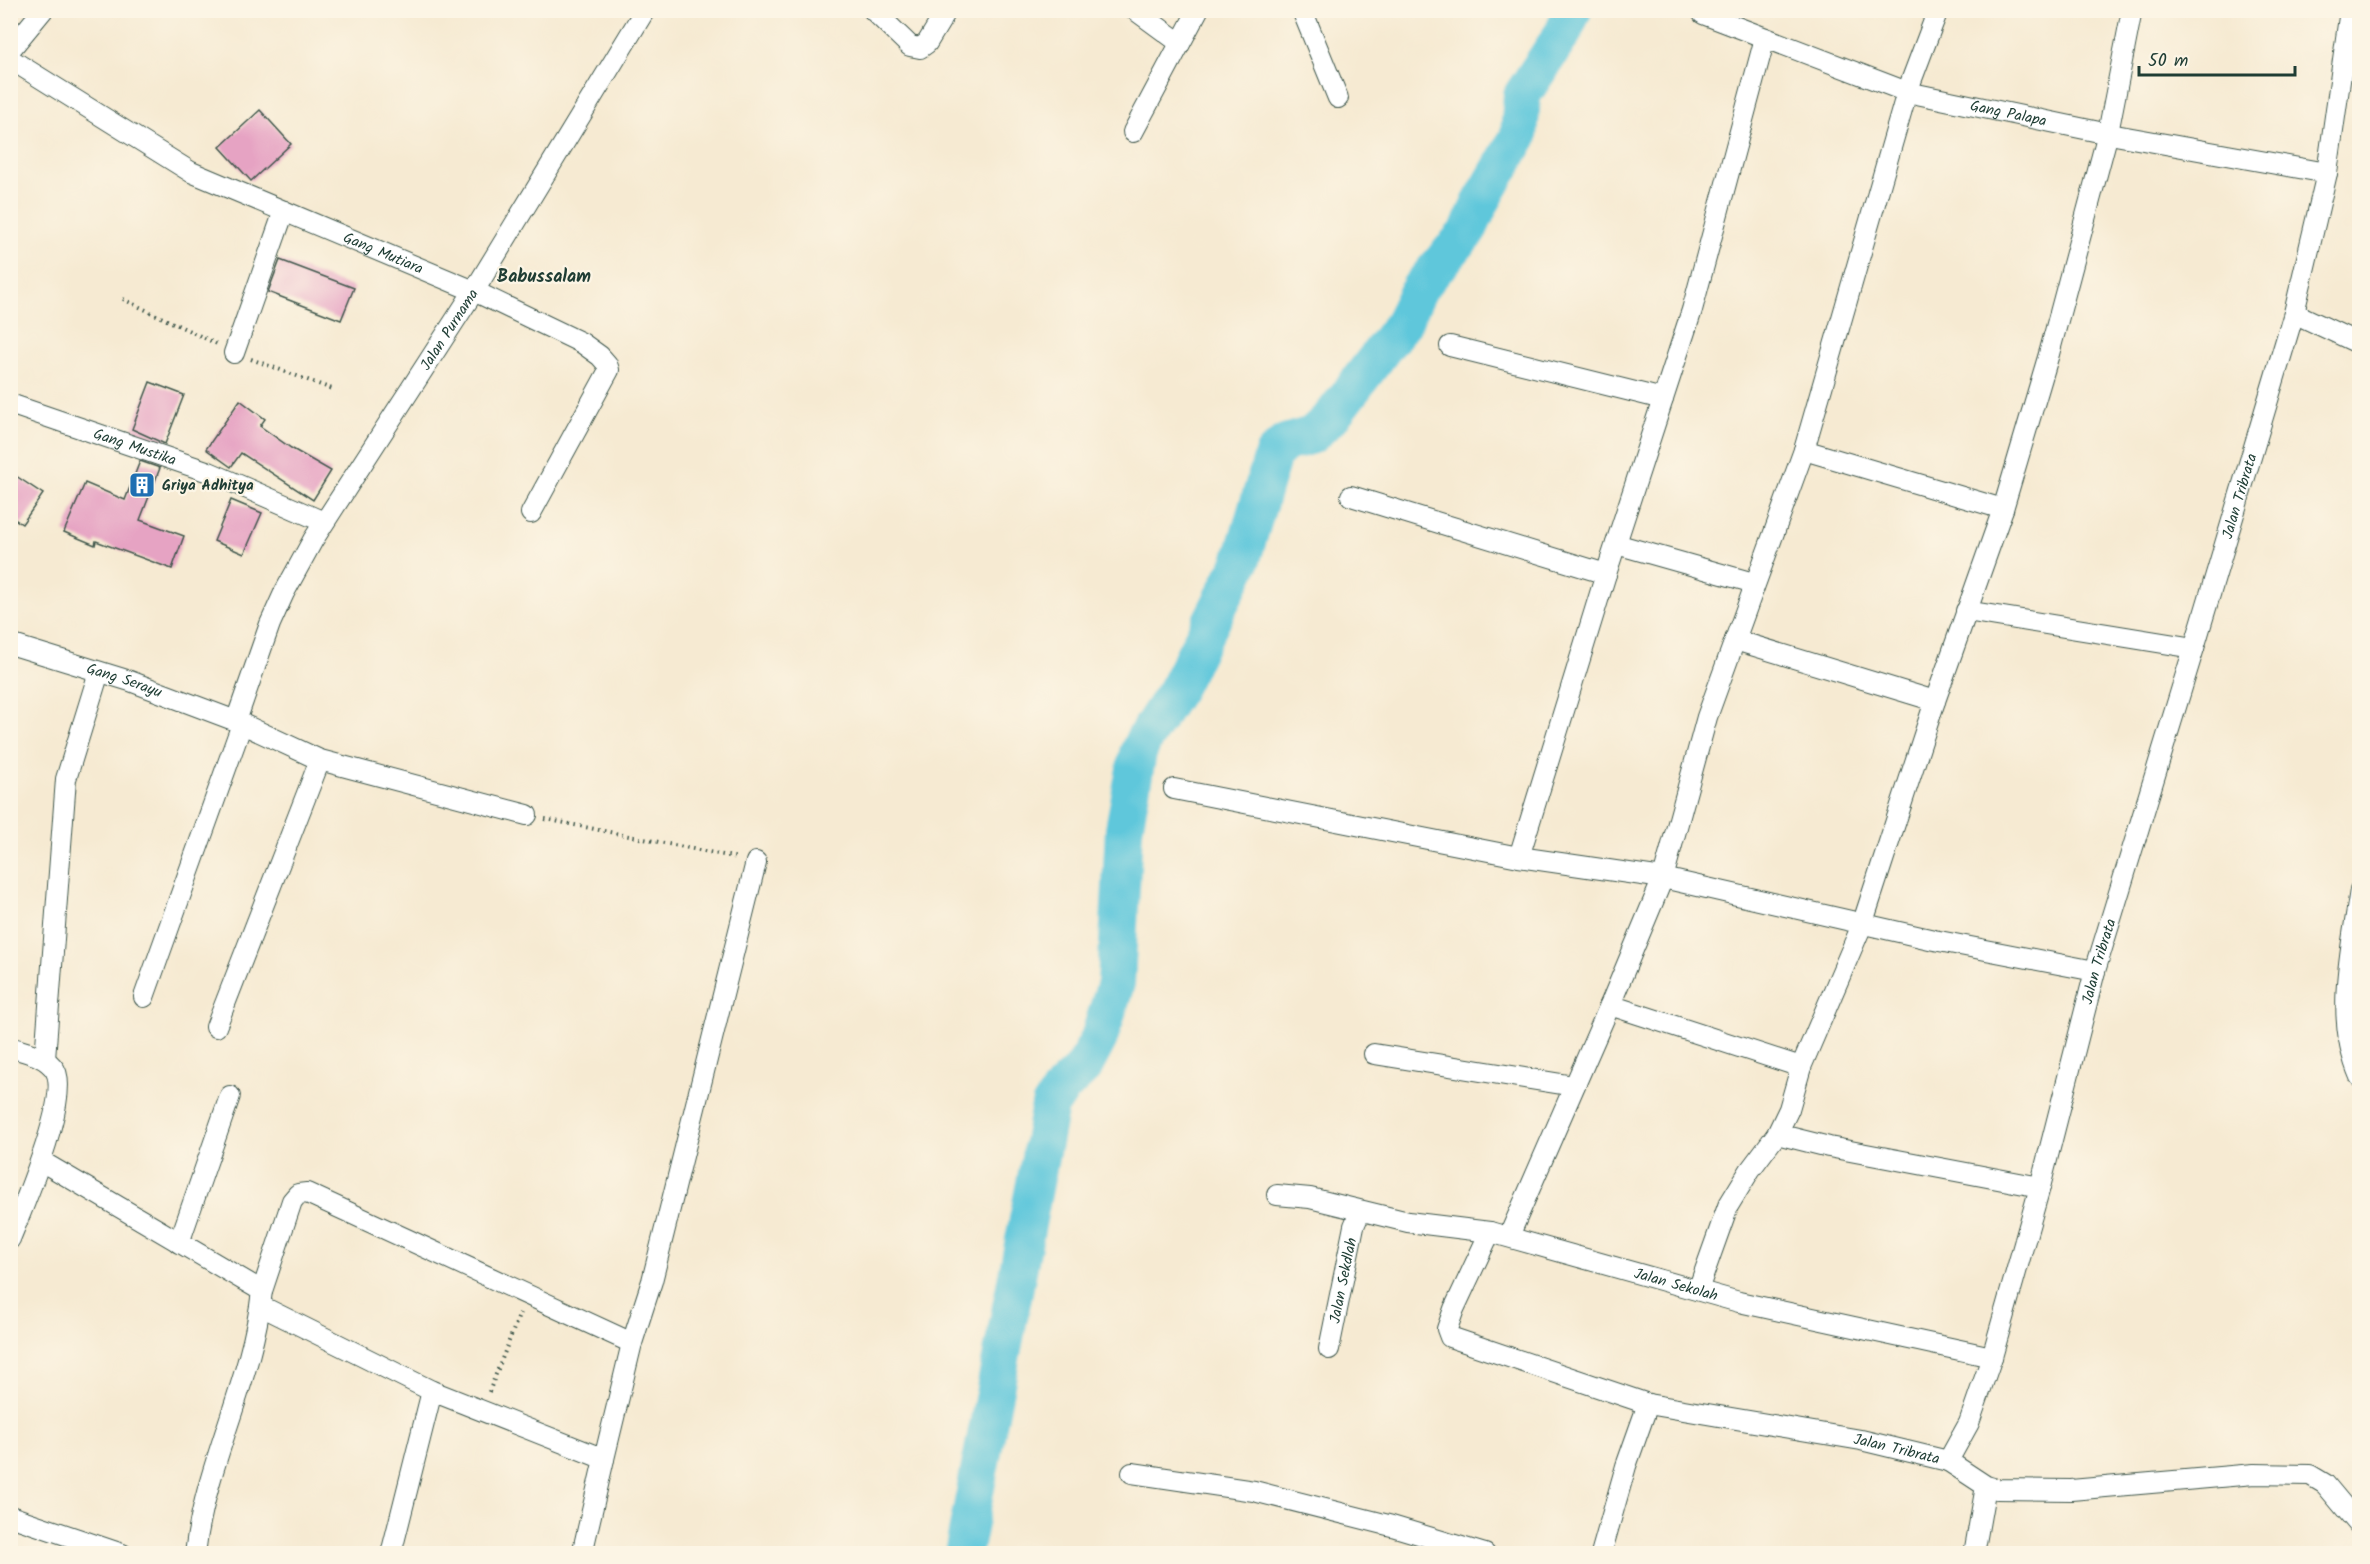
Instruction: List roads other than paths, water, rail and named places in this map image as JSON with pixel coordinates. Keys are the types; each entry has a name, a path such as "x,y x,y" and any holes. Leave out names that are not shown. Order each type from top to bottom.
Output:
{"street":[{"path":"10,50 43,10"},
{"name":"Jalan Purnama","path":"144,997 239,722 270,624 284,593 324,522 474,291 645,10"},
{"path":"873,10 910,46 920,48 927,43 947,10"},
{"path":"1135,10 1180,43"},
{"path":"1133,132 1198,10"},
{"path":"1302,10 1338,98"},
{"path":"1499,1234 1575,1086 1663,878 1707,717 1754,582 1804,450 1907,92 1938,10"},
{"path":"1698,1290 1728,1206 1750,1170 1777,1134 1789,1109 1801,1067 1857,932 1862,925 1965,611 2003,509 2049,354 2108,134 2132,10"},
{"name":"Jalan Tribrata","path":"1499,1234 1454,1309 1447,1329 1450,1337 1648,1404 1861,1440 1948,1461 1969,1423 1992,1357 2040,1187 2095,971 2294,313 2327,173 2350,10"},
{"name":"Gang Palapa","path":"1703,14 1907,92 2108,134 2327,173"},
{"path":"1519,856 1606,574 1692,310 1765,38"},
{"name":"Gang Mutiara","path":"10,59 190,172 474,291 582,343 600,356 609,367 531,513"},
{"path":"234,352 284,211"},
{"path":"2294,313 2360,344"},
{"path":"1450,346 1663,399"},
{"name":"Gang Mustika","path":"10,404 209,472 324,522"},
{"path":"1804,450 2003,509"},
{"path":"1351,496 1606,574"},
{"path":"1616,544 1754,582"},
{"path":"1965,611 2194,648"},
{"path":"1735,640 1935,701"},
{"name":"Gang Serayu","path":"10,644 99,672 239,722 320,760 527,815"},
{"path":"45,1059 66,779 99,672"},
{"path":"216,1026 320,760"},
{"path":"1174,789 1519,856 1663,878 1862,925 2095,971"},
{"path":"582,1554 632,1343 652,1281 756,862"},
{"path":"2360,890 2345,1003 2350,1050 2360,1077"},
{"path":"1610,1005 1801,1067"},
{"path":"10,1047 45,1059 56,1072 59,1090 41,1161 10,1239"},
{"path":"1374,1053 1575,1086"},
{"path":"179,1243 230,1096"},
{"path":"1777,1134 1829,1147 2040,1187"},
{"path":"41,1161 179,1243 261,1299 432,1391 604,1459"},
{"path":"195,1554 199,1521 254,1343 261,1299 292,1201 298,1194 307,1192 632,1343"},
{"name":"Jalan Sekolah","path":"1277,1195 1310,1198 1408,1222 1499,1234 1739,1302 1992,1357"},
{"name":"Jalan Sekdlah","path":"1329,1349 1354,1226 1360,1212"},
{"path":"391,1554 432,1391"},
{"path":"1601,1554 1626,1466 1648,1404"},
{"path":"1948,1461 1986,1486 1997,1489 2071,1490 2254,1474 2310,1475 2325,1484 2360,1526"},
{"path":"1132,1473 1254,1491 1392,1526 1485,1554"},
{"path":"1974,1554 1986,1486"},
{"path":"10,1516 122,1554"}],"waterway":[{"path":"963,1554 1050,1106 1062,1088 1084,1067 1099,1038 1116,983 1124,829 1138,753 1144,739 1178,687 1241,562 1273,455 1285,443 1312,435 1332,416 1402,324 1420,287 1468,231 1480,204 1519,136 1522,95 1563,33 1573,10"}],"place":[{"name":"Griya Adhitya","path":"142,485"}],"district":[{"name":"Babussalam","path":"544,276"}]}
